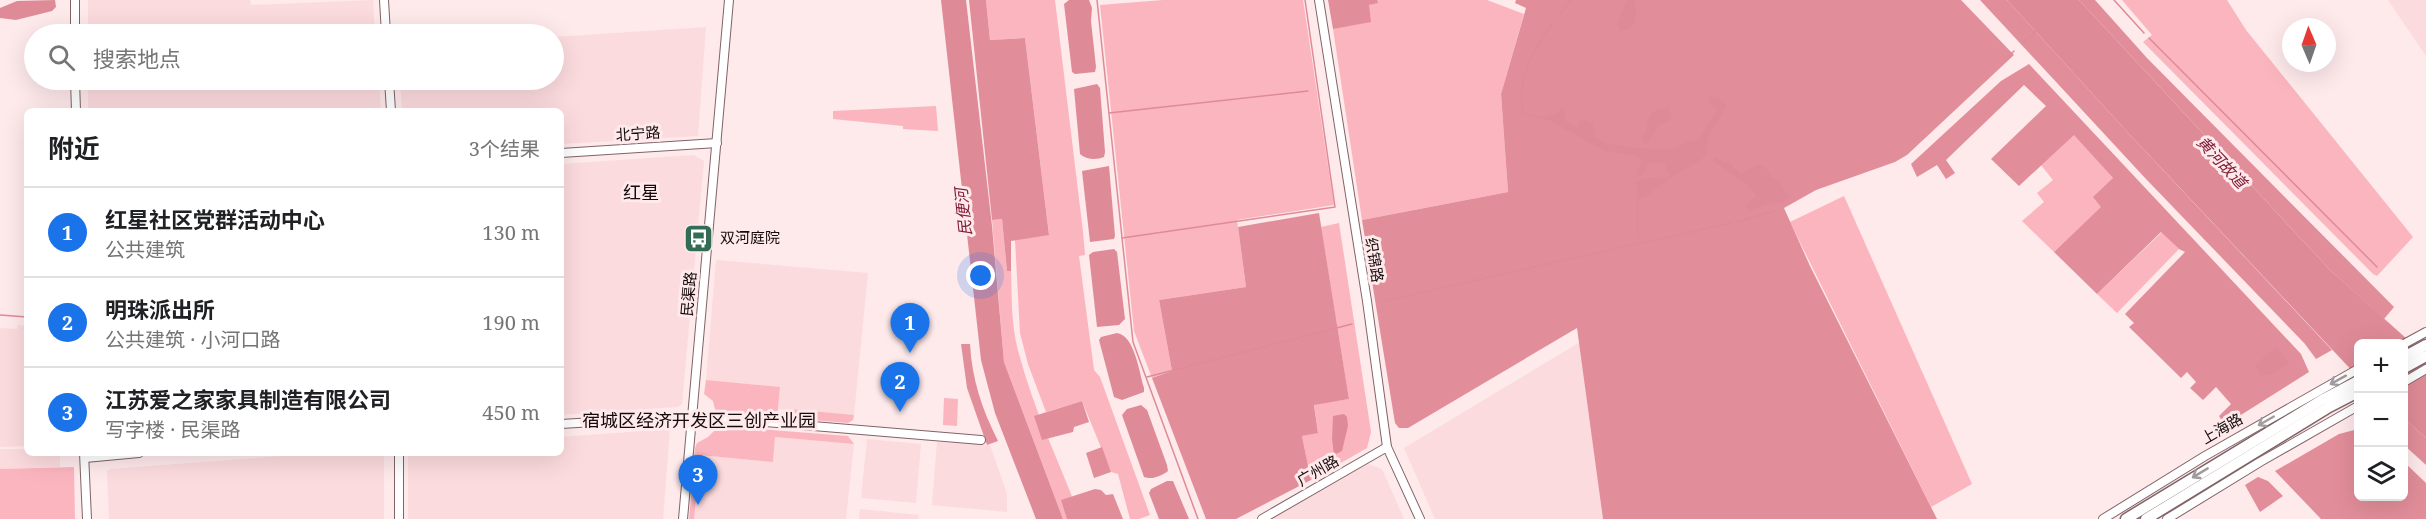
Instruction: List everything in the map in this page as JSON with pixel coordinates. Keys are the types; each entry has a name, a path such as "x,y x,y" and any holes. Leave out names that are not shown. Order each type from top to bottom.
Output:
{"highway":[{"path":"2408,354 2426,345"},
{"path":"2408,365 2426,356"},
{"name":"上海路","path":"2126,519 2354,383"},
{"name":"上海路","path":"2146,519 2323,400 2354,393"}],"street":[{"path":"75,0 75,24"},
{"path":"384,0 385,24"},
{"name":"民渠路","path":"683,519 729,0"},
{"name":"织锦路","path":"1319,0 1367,301 1387,447 1420,519"},
{"path":"75,90 76,108"},
{"path":"390,90 391,108"},
{"name":"北宁路","path":"564,153 717,143"},
{"path":"2408,342 2426,332"},
{"path":"2408,379 2426,369"},
{"name":"上海路","path":"2103,519 2205,456 2323,400 2354,373"},
{"path":"2167,519 2354,408"},
{"path":"564,424 692,416 981,440"},
{"name":"广州路","path":"1262,519 1387,447"},
{"path":"84,456 87,519"},
{"path":"399,456 399,519"}],"shaded area":[{"path":"88,0 250,0 251,5 373,0 374,24 88,24"},
{"path":"969,0 986,0 990,40 1025,38 1049,235 1011,241 1011,271 1007,271 1002,219 992,220"},
{"path":"986,0 1055,0 1083,232 1085,255 1079,256 1094,370 1100,377 1150,515 1139,519 1130,519 1118,474 1111,472 1082,401 1046,412 1028,364 1020,333 1015,240 1049,234 1025,38 990,40"},
{"path":"1163,0 1303,0 1334,205 1237,220 1246,287 1159,300 1172,371 1152,378 1134,331 1100,5"},
{"path":"1328,0 1377,0 1378,3 1369,5 1371,22 1333,29"},
{"path":"1377,0 1487,0 1524,14 1501,94 1508,192 1362,220 1333,29 1345,23 1365,7 1377,3"},
{"path":"1516,0 1961,0 2014,55 1907,155 1895,162 1816,190 1784,208 1810,266 1937,519 1603,519 1577,328 1408,428 1399,428 1395,423 1362,220 1508,192 1501,94 1526,8 1515,3"},
{"path":"1980,0 2007,0 2332,350 2316,359 2305,344 2146,179"},
{"path":"2079,0 2095,0 2147,58 2394,307 2384,319 2330,270"},
{"path":"2122,0 2227,0 2246,30 2413,237 2377,276 2143,42 2152,35"},
{"path":"2388,0 2426,0 2426,56"},
{"path":"706,27 698,136 564,144 564,108 402,108 401,90 564,90 564,36"},
{"path":"2029,64 2301,354 2309,372 2225,425 2219,416 2231,404 2216,387 2203,400 2190,388 2196,382 2187,372 2181,378 2129,327 2134,323 2125,314 2185,252 2161,232 2097,294 2054,252 2101,207 2093,197 2113,178 2074,135 2019,186 1991,159 2046,106 2024,85 1946,160 1955,173 1946,179 1937,165 1917,177 1911,164 2001,81"},
{"path":"88,90 380,90 381,108 88,108"},
{"path":"936,106 938,131 903,129 903,126 833,119 833,111"},
{"path":"2074,134 2113,178 2102,207 2054,252 2022,221 2044,202 2037,193 2053,180 2041,165"},
{"path":"694,155 704,161 682,404 677,407 564,415 564,164"},
{"path":"1844,196 1972,484 1931,507 1790,222"},
{"path":"1319,213 1349,399 1314,405 1318,433 1302,436 1311,480 1236,519 1206,519 1152,378 1172,371 1159,300 1246,287 1238,227"},
{"path":"1002,219 1007,271 1011,271 1016,344 1040,417 1081,519 1063,519 1004,362 992,220"},
{"path":"1339,223 1371,432 1367,448 1311,480 1302,436 1318,432 1314,404 1349,399 1321,227"},
{"path":"2162,232 2179,249 2117,313 2097,294"},
{"path":"716,260 868,273 854,415 778,409 780,387 706,380"},
{"path":"18,325 24,326 24,446 0,447 0,328 17,329"},
{"path":"1580,342 1603,519 1435,519 1404,448"},
{"path":"961,344 970,344 979,394 998,441 987,445 967,388"},
{"path":"706,380 780,387 777,418 716,413 713,401 704,394"},
{"path":"944,398 958,399 957,426 943,425"},
{"path":"1082,401 1089,422 1074,427 1073,432 1042,440 1034,416"},
{"path":"788,409 854,415 853,420 848,423 788,418"},
{"path":"2408,422 2426,438 2426,465 2408,449"},
{"path":"719,426 848,436 854,444 775,437 773,462 700,455 694,519 689,519 695,448 697,443 708,437"},
{"path":"670,429 663,519 408,519 408,456 564,456 564,437"},
{"path":"2354,430 2354,501 2408,501 2408,466 2426,483 2426,519 2321,519 2275,471 2339,434"},
{"path":"775,437 854,444 846,519 694,519 700,455 773,462"},
{"path":"867,439 921,444 916,503 861,498"},
{"path":"937,442 990,445 1007,494 1007,512 932,505"},
{"path":"1102,447 1111,472 1094,478 1086,453"},
{"path":"0,449 24,449 24,456 60,456 60,467 0,469"},
{"path":"282,456 384,456 384,519 109,519 107,471"},
{"path":"1368,464 1382,469 1404,519 1272,519"},
{"path":"74,467 75,519 0,519 0,469"},
{"path":"2258,477 2268,481 2283,496 2260,512 2245,485"},
{"path":"1095,489 1101,490 1106,495 1113,494 1123,519 1067,519 1061,500"},
{"path":"860,509 919,515 918,519 859,519"}],"water":[{"path":"55,0 56,7 52,11 16,20 0,18 0,8 17,1"},
{"path":"941,0 966,0 992,226 1004,362 1063,519 1036,519 995,413 981,360"},
{"path":"1069,0 1089,0 1092,8 1095,72 1075,74 1072,72 1064,4"},
{"path":"1627,0 1635,0 1636,21 1631,27 1621,30 1617,24"},
{"name":"黄河故道","path":"2007,0 2079,0 2330,270 2407,339 2354,339 2354,373 2132,137"},
{"path":"1097,84 1100,88 1105,152 1104,157 1092,159 1080,154 1074,89"},
{"path":"1710,96 1717,97 1726,105 1708,139 1706,155 1638,200 1636,182 1644,178 1667,178 1669,175 1664,163 1648,163 1642,176 1636,177 1641,161 1638,156 1606,152 1545,118 1552,113 1555,115 1562,108 1565,111 1565,120 1578,128 1581,118 1593,124 1595,137 1608,144 1656,150 1676,148 1688,141 1698,140 1717,111 1709,100"},
{"path":"1668,108 1672,116 1671,120 1660,124 1645,144 1642,137 1651,114 1658,109"},
{"path":"1716,157 1725,163 1728,161 1741,174 1759,164 1768,170 1771,177 1781,182 1781,186 1791,198 1749,210 1746,205 1757,196 1748,186 1713,161"},
{"path":"1109,166 1115,236 1114,239 1090,242 1082,171"},
{"path":"1114,249 1117,252 1125,319 1119,325 1097,327 1089,255 1093,252"},
{"path":"1117,333 1128,341 1132,348 1144,388 1144,392 1122,400 1114,397 1099,340 1101,337"},
{"path":"2408,340 2426,362 2426,438 2408,422"},
{"path":"2276,347 2289,363 2271,374 2260,376 2255,365"},
{"path":"1141,405 1147,410 1168,471 1153,478 1144,477 1122,415 1127,409"},
{"path":"1344,414 1347,417 1348,426 1342,451 1334,455 1333,416"},
{"path":"1167,481 1173,481 1189,519 1159,519 1149,493 1151,489"}],"waterway":[{"path":"1097,0 1133,342 1198,519"},
{"path":"1122,238 1335,207 1305,0"},
{"path":"1557,18 1571,0"},
{"path":"2114,0 2144,33"},
{"path":"1548,119 1523,113 1521,101 1528,66 1538,44 1552,24"},
{"path":"2023,42 2036,31"},
{"path":"2149,38 2377,267"},
{"path":"2005,60 2014,51"},
{"path":"1109,113 1308,91"},
{"path":"1638,200 1638,237"},
{"path":"1737,222 1777,210"},
{"path":"1637,244 1731,223"},
{"path":"1384,301 1632,245"},
{"path":"0,315 24,317"},
{"path":"1147,377 1352,324"}],"place":[{"name":"双河庭院","path":"699,238"},
{"name":"红星社区党群活动中心","path":"910,353"},
{"name":"明珠派出所","path":"900,412"},
{"name":"江苏爱之家家具制造有限公司","path":"698,505"}],"district":[{"name":"红星","path":"641,193"},
{"name":"宿城区经济开发区三创产业园","path":"699,421"}],"water label":[{"name":"民便河","path":"963,212"}]}
